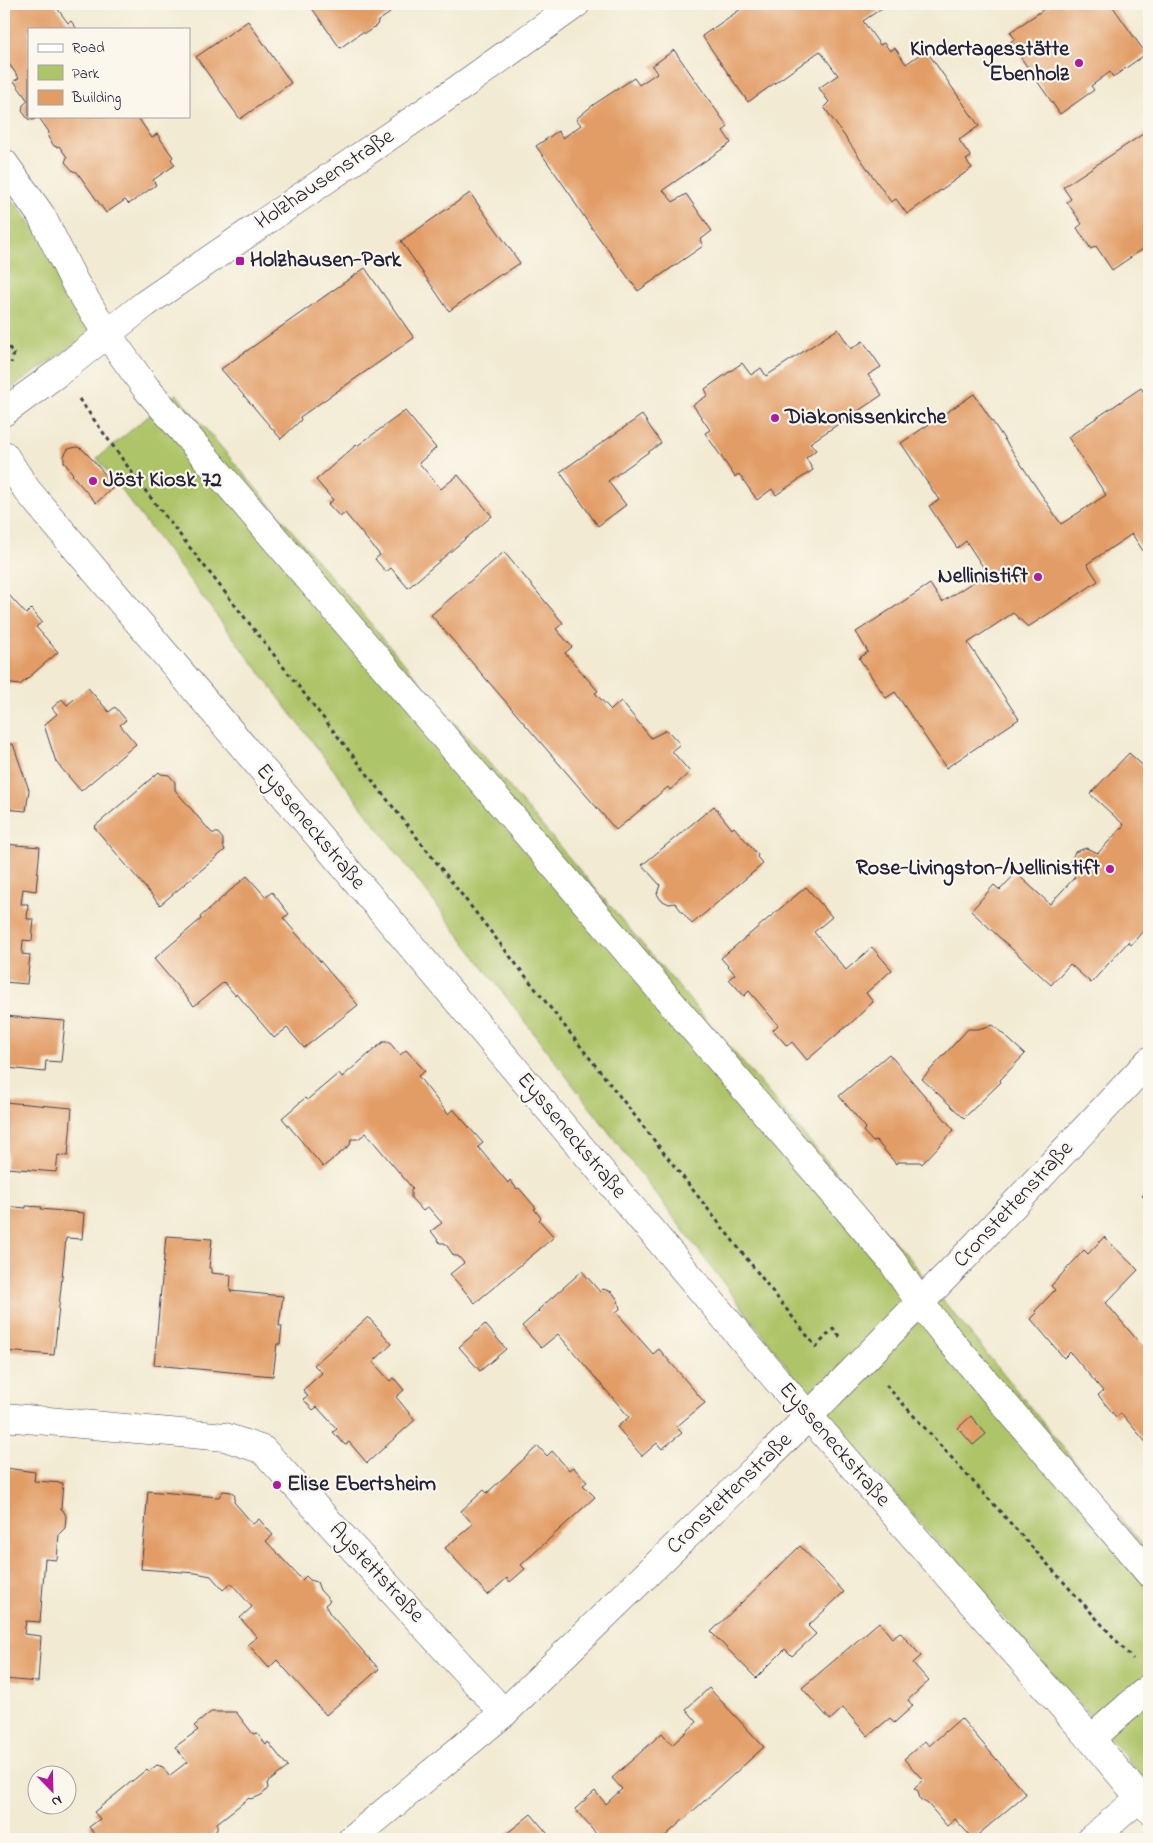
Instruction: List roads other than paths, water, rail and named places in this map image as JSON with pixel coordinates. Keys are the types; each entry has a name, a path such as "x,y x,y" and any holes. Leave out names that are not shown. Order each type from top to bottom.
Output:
{"street":[{"name":"Holzhausenstraße","path":"4,412 60,372 145,304 458,89 576,4"},
{"path":"4,163 41,215 75,283 107,334 146,388 891,1260 920,1303 948,1338 1149,1573"},
{"name":"Eysseneckstraße","path":"4,455 33,498 776,1380 1091,1738 1145,1804"},
{"name":"Cronstettenstraße","path":"352,1839 504,1713 809,1416 920,1303 1149,1061"},
{"name":"Aystettstraße","path":"4,1416 225,1437 263,1450 504,1713"},
{"path":"1091,1738 1149,1688"},
{"path":"1091,1839 1145,1804"}],"place":[{"name":"Kindertagesstätte Ebenholz","path":"1079,63"},
{"name":"Holzhausen-Park","path":"240,261"},
{"name":"Diakonissenkirche","path":"775,418"},
{"name":"Jöst Kiosk 72","path":"93,481"},
{"name":"Nellinistift","path":"1038,577"},
{"name":"Rose-Livingston-/Nellinistift","path":"1110,869"},
{"name":"Elise Ebertsheim","path":"277,1485"}]}
